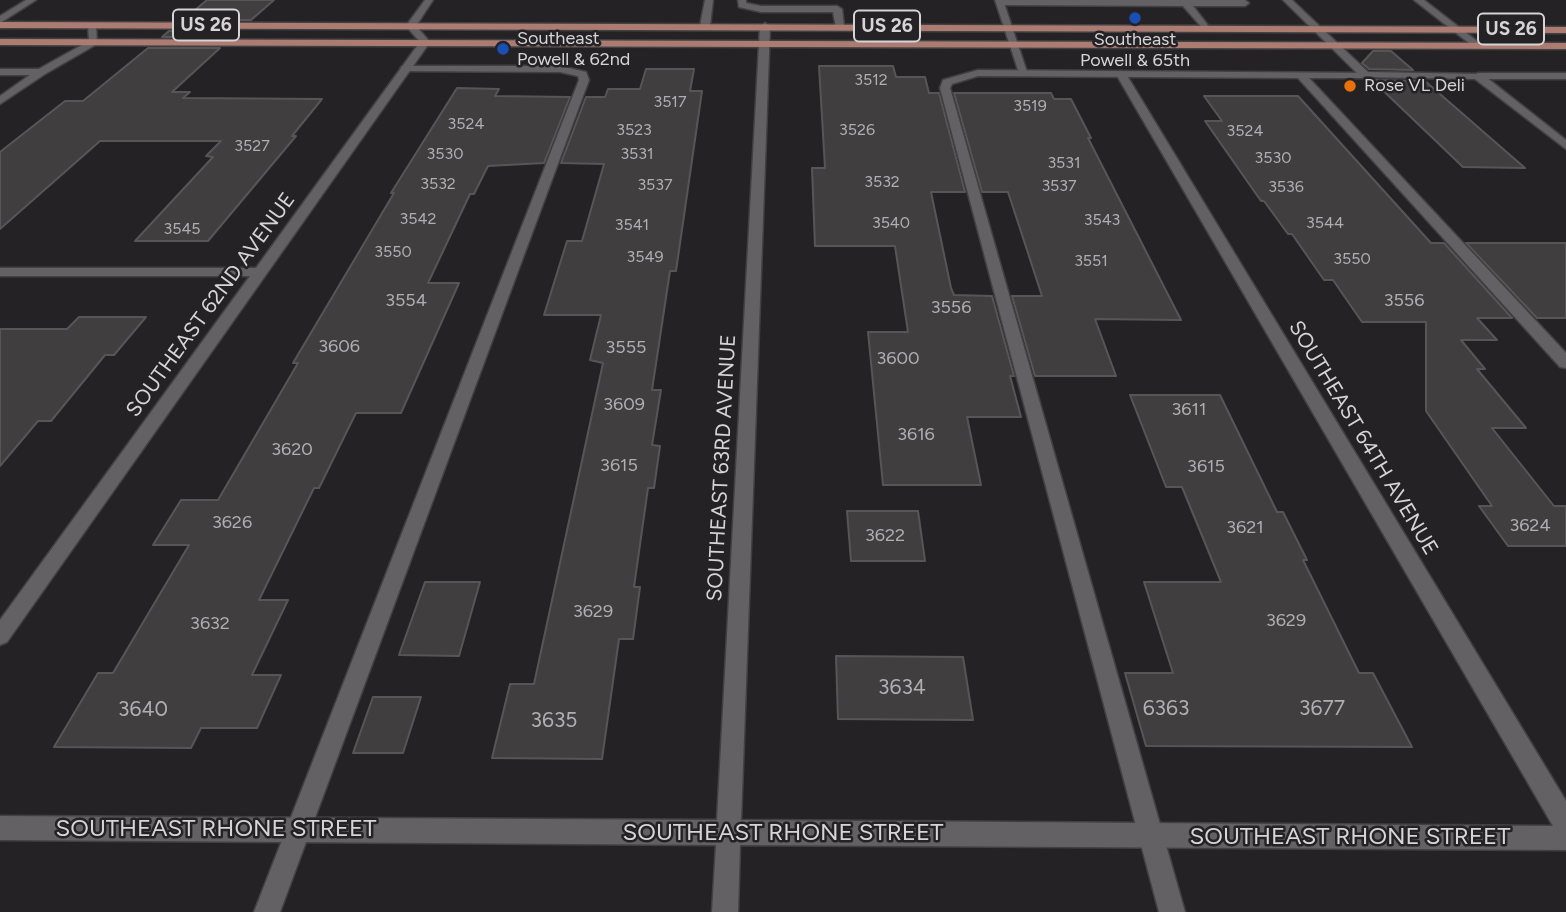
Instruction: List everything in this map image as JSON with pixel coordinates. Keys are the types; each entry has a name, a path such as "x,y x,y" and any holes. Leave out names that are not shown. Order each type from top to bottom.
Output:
{"main road":[{"name":"US 26","path":"0,23 91,26 705,26 762,32 1012,43 1566,46"},
{"name":"US 26","path":"0,42 425,42 762,32 839,26 1566,30"}],"street":[{"path":"0,23 32,0"},
{"path":"425,42 411,26 429,0"},
{"path":"705,26 709,0"},
{"path":"742,0 742,5 761,9 837,9 839,26"},
{"path":"1287,0 1364,75"},
{"path":"1418,0 1477,46"},
{"path":"1024,73 999,1 1245,3"},
{"path":"1186,3 1205,28"},
{"name":"SOUTHEAST 63RD AVENUE","path":"725,912 761,9"},
{"path":"0,101 41,72 94,42 91,26"},
{"name":"SOUTHEAST 62ND AVENUE","path":"0,636 425,42"},
{"path":"267,912 584,80 582,74 577,71 560,69 405,69"},
{"path":"0,72 41,72"},
{"path":"1172,912 945,89 947,82 964,75 1024,73 1566,76"},
{"name":"SOUTHEAST 64TH AVENUE","path":"1121,74 1566,824"},
{"path":"1301,75 1566,362"},
{"path":"1478,76 1566,146"},
{"path":"0,272 260,272"},
{"name":"SOUTHEAST RHONE STREET","path":"0,828 1566,838"}],"building":[{"path":"207,0 274,0 251,20 183,20"},
{"path":"169,31 239,31 233,37 162,37"},
{"path":"148,48 220,48 172,92 190,92 183,98 322,99 292,136 296,136 208,241 135,241 213,157 206,156 221,141 100,141 0,229 0,152 65,101 83,101"},
{"path":"1373,51 1391,51 1413,70 1369,69 1362,63"},
{"path":"819,66 893,66 896,77 925,77 929,93 939,93 965,192 931,192 951,288 954,295 992,296 1014,376 1010,376 1021,417 967,417 981,485 883,485 868,332 908,332 895,246 815,246 812,168 825,168"},
{"path":"646,69 694,69 690,91 702,91 676,271 670,271 652,390 661,390 652,445 660,446 654,488 648,488 634,587 640,587 633,639 619,639 602,759 492,758 510,684 534,684 603,363 590,360 601,315 544,315 567,241 582,241 604,164 561,163 586,97 605,97 608,89 640,89"},
{"path":"1372,80 1425,81 1525,168 1463,167"},
{"path":"457,88 499,89 495,96 570,97 544,163 488,166 474,194 470,194 428,283 459,283 401,413 356,413 319,488 314,488 259,600 288,600 252,675 281,675 257,728 201,728 191,748 54,747 98,673 113,673 189,545 153,545 181,500 218,500 298,363 293,363 394,193 391,193"},
{"path":"954,93 1051,93 1054,99 1071,99 1091,138 1088,138 1181,320 1095,319 1116,376 1035,376 1012,296 1042,296 1008,192 982,192"},
{"path":"1204,96 1298,96 1431,243 1444,243 1512,318 1477,318 1497,340 1461,340 1485,369 1477,369 1526,428 1492,428 1554,506 1566,506 1566,546 1508,546 1479,506 1492,506 1426,411 1426,322 1362,322 1333,280 1324,280 1292,234 1288,234 1264,201 1261,201 1205,121 1222,121"},
{"path":"1466,243 1566,243 1566,318 1537,318"},
{"path":"79,317 146,317 114,355 105,355 51,421 38,421 0,466 0,329 67,329"},
{"path":"1130,395 1220,395 1277,512 1283,512 1307,560 1303,560 1359,673 1373,673 1412,747 1146,746 1125,673 1173,673 1144,582 1221,582 1182,487 1166,487"},
{"path":"847,511 918,511 925,561 851,561"},
{"path":"425,582 480,582 459,656 399,655"},
{"path":"836,656 963,657 973,720 838,719"},
{"path":"373,697 421,697 403,753 353,753"}],"place":[{"name":"Southeast Powell & 65th","path":"1135,18"},
{"name":"Southeast Powell & 62nd","path":"503,49"},
{"name":"Rose VL Deli","path":"1350,86"}]}
